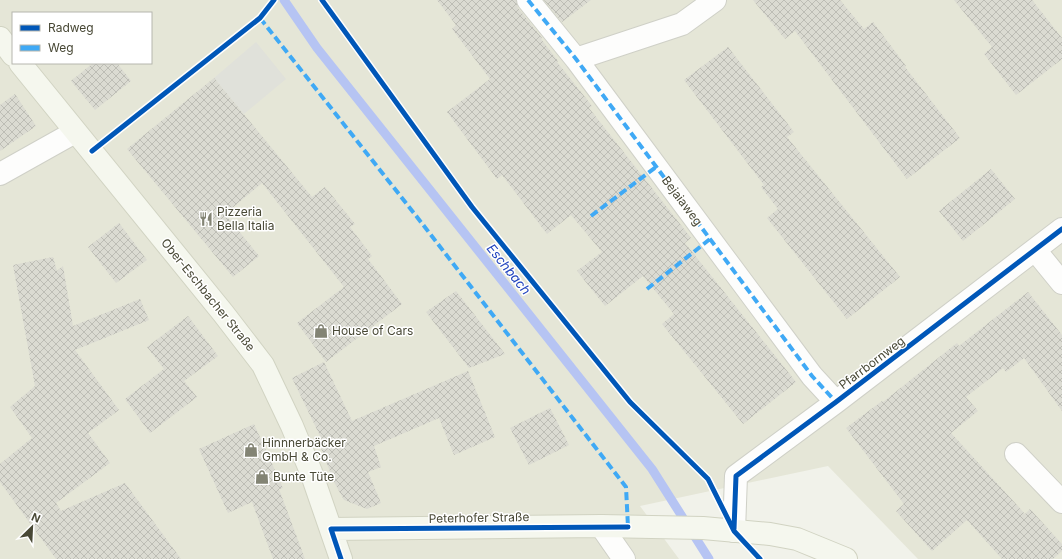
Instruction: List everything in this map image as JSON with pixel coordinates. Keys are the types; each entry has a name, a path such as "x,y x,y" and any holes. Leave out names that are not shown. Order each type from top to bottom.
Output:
{"street":[{"name":"Bejaiaweg","path":"528,0 576,59 812,376 836,402"},
{"path":"576,59 682,24 715,0"},
{"path":"0,38 12,53"},
{"name":"Ober-Eschbacher Straße","path":"21,64 224,313 263,365 297,439 341,559"},
{"path":"0,174 75,132"},
{"name":"Pfarrbornweg","path":"734,531 736,476 836,402 1062,229"},
{"path":"1035,250 1062,283"},
{"path":"1016,454 1062,502"},
{"path":"601,526 624,559"},
{"name":"Peterhofer Straße","path":"331,529 601,526 703,528 770,534 797,539 846,559"}],"shaded area":[{"path":"0,0 1062,0 1062,559 918,559 828,466 640,506 679,559 0,559"},
{"path":"256,42 286,79 244,114 214,78"}],"building":[{"path":"437,0 516,0 518,8 542,38 541,39 558,61 557,62 592,106 589,108 691,238 685,243 796,382 743,424 662,324 674,314 643,276 605,306 577,271 602,252 571,215 547,234 502,175 497,179 447,112 490,79 452,29 456,25"},
{"path":"544,0 591,0 562,22"},
{"path":"753,0 840,0 864,29 873,22 906,66 905,67 960,138 907,179 795,31 785,39"},
{"path":"954,0 1032,0 1062,38 1062,59 1016,95 984,54 992,47"},
{"path":"728,47 794,132 787,137 900,277 847,319 767,218 778,209 761,187 764,185 684,80"},
{"path":"92,64 118,64 131,81 95,110 71,81"},
{"path":"214,78 312,197 325,187 355,224 350,227 372,256 368,259 402,304 326,362 297,323 344,287 262,183 225,214 259,256 233,277 127,149"},
{"path":"15,94 36,126 0,151 0,105"},
{"path":"991,169 1015,199 963,241 939,211"},
{"path":"119,223 147,260 116,283 88,247"},
{"path":"53,257 57,271 63,266 73,326 140,299 149,320 75,350 119,410 88,433 110,463 56,503 61,511 125,483 181,559 56,559 0,482 0,464 32,438 10,407 35,386 13,265"},
{"path":"456,291 505,354 469,368 426,312"},
{"path":"1028,292 1062,335 1062,411 1024,358 1006,372 1003,368 966,397 978,411 951,433 1025,514 1030,509 1062,544 1062,551 1053,559 1002,559 967,520 932,551 896,511 904,504 846,428 882,401 883,402 957,343 959,346"},
{"path":"188,316 218,356 184,381 197,397 150,433 125,399 164,369 147,347"},
{"path":"324,362 352,421 468,371 495,437 454,455 439,418 374,446 381,467 368,472 381,503 367,509 344,500 334,482 319,443 323,442 292,378"},
{"path":"550,408 569,445 529,465 510,428"},
{"path":"254,424 283,488 279,489 305,559 273,559 252,502 228,513 199,449"}],"waterway":[{"name":"Eschbach","path":"284,0 317,48 652,469 709,559"}],"marked path":[{"path":"528,0 576,59 812,376 836,402"},
{"path":"260,18 417,217 626,487 628,527"},
{"path":"591,216 656,167"},
{"path":"647,289 710,239"}],"cycle path":[{"path":"92,151 260,18 274,0"},
{"path":"322,0 472,207 630,402 708,479 734,531 760,559"},
{"path":"734,529 736,476 836,402 1062,229"},
{"path":"341,559 331,529 628,527"}],"place":[{"name":"Pizzeria Bella Italia","path":"206,219"},
{"name":"House of Cars","path":"321,331"},
{"name":"Hinnnerbäcker GmbH & Co.","path":"251,450"},
{"name":"Bunte Tüte","path":"262,477"}]}
